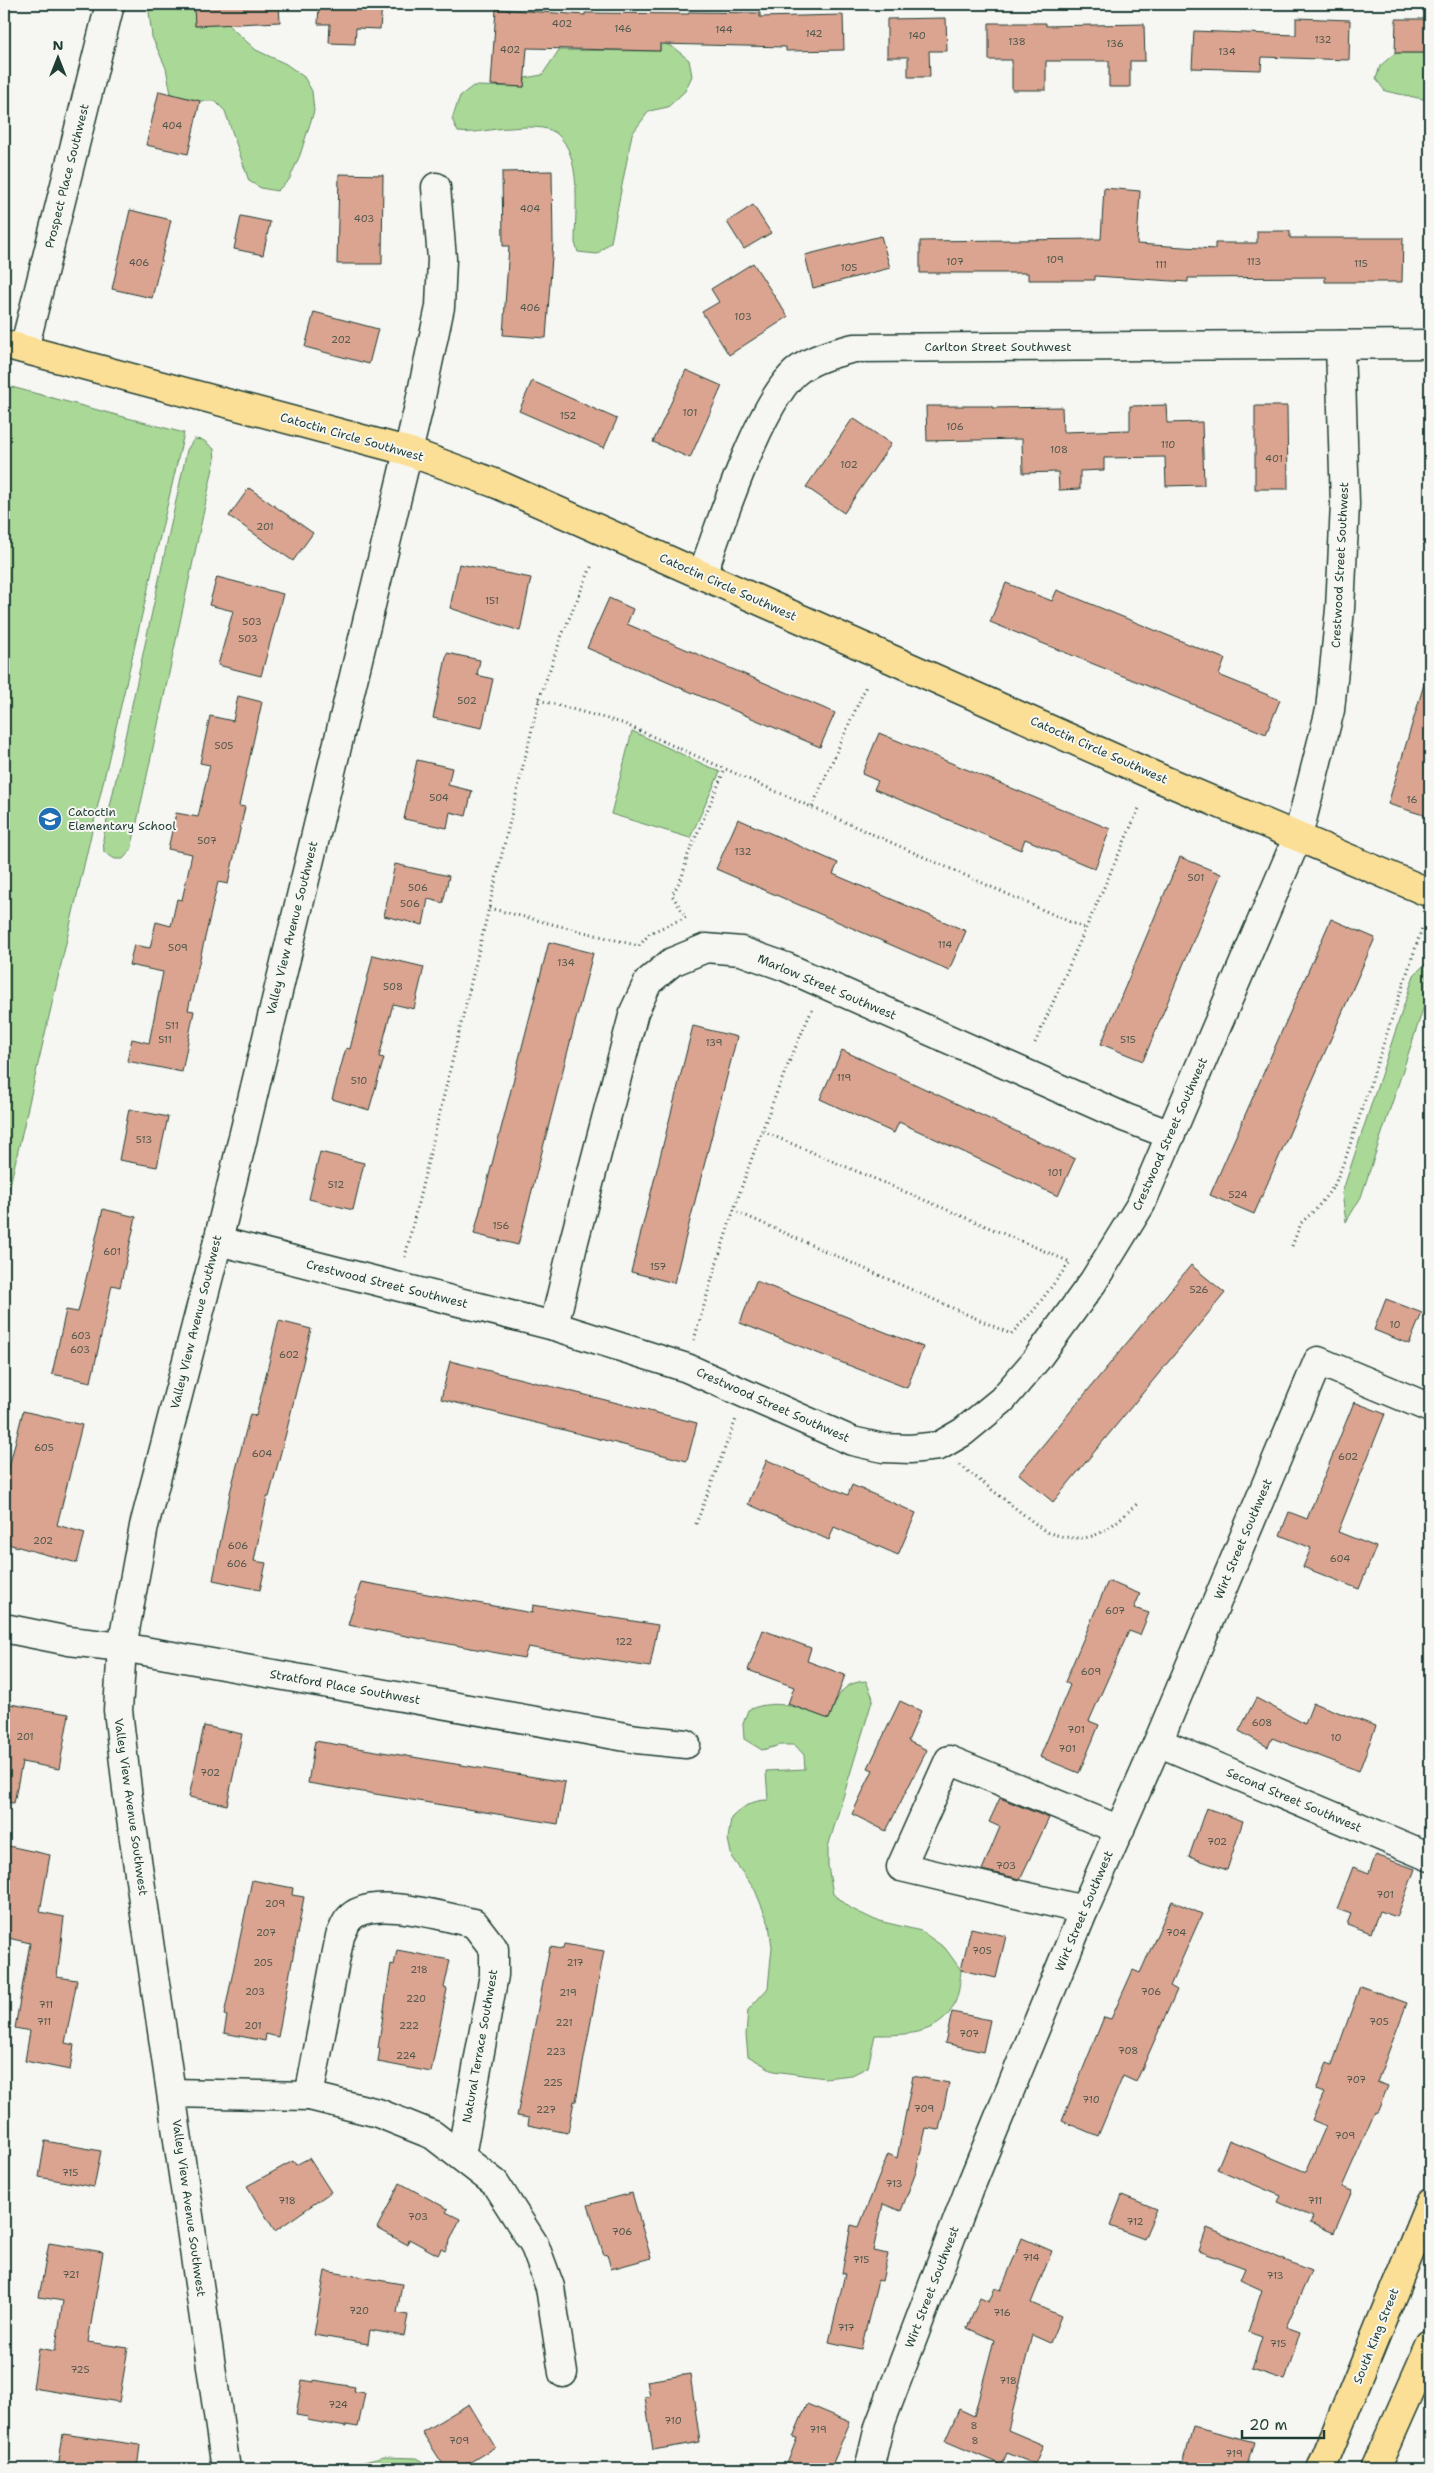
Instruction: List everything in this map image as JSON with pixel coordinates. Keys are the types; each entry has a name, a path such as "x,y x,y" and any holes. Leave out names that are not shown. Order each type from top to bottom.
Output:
{"main road":[{"name":"Catoctin Circle Southwest","path":"14,346 407,451 497,484 1159,778 1430,893"},
{"name":"South King Street","path":"1321,2469 1430,2203"},
{"path":"1374,2469 1430,2345"}],"street":[{"name":"Prospect Place Southwest","path":"14,346 110,4"},
{"name":"Valley View Avenue Southwest","path":"226,2469 128,1798 118,1710 122,1647 144,1526 218,1241 419,406 440,307 442,258 436,187"},
{"name":"Carlton Street Southwest","path":"702,575 736,482 770,406 784,385 800,368 825,355 854,348 1430,344"},
{"name":"Crestwood Street Southwest","path":"218,1241 554,1326 687,1368 852,1441 883,1448 938,1446 963,1432 1002,1400 1036,1360 1093,1282 1141,1204 1298,836 1330,710 1340,609 1345,504 1340,345"},
{"name":"Marlow Street Southwest","path":"554,1326 576,1232 634,1012 648,982 672,962 706,948 741,951 786,967 1126,1118 1171,1135"},
{"name":"Wirt Street Southwest","path":"869,2469 879,2426 966,2199 1084,1910 1158,1742 1318,1361 1430,1408"},
{"name":"Stratford Place Southwest","path":"4,1628 69,1641 122,1647 637,1739 686,1744"},
{"name":"Second Street Southwest","path":"1158,1742 1430,1857"},
{"path":"1084,1910 901,1867 949,1760 1120,1830"},
{"name":"Natural Terrace Southwest","path":"309,2096 340,1936 350,1918 366,1909 383,1906 474,1923 494,1949 494,1975 461,2156"},
{"path":"172,2093 309,2096 378,2113 434,2135 495,2183 534,2244 550,2287 563,2373"}],"path":[{"path":"405,1257 540,700 562,635 592,565"},
{"path":"812,807 866,686"},
{"path":"540,700 622,723 1086,929"},
{"path":"489,908 639,946 650,933 686,917 672,895 682,877 688,855 726,769"},
{"path":"1035,1043 1140,806"},
{"path":"1292,1246 1301,1223 1316,1210 1334,1186 1343,1164 1422,928"},
{"path":"694,1340 733,1210 782,1075 812,1010"},
{"path":"733,1210 1012,1334 1034,1310 1070,1262 762,1131"},
{"path":"696,1524 737,1416 744,1420"},
{"path":"956,1462 1046,1532 1062,1537 1079,1540 1094,1536 1109,1529 1138,1504"}],"green space":[{"path":"148,4 194,4 195,26 227,24 256,50 286,64 304,77 312,91 314,111 300,155 289,180 277,191 261,188 249,181 225,111 215,101 201,101 171,94 166,68 152,37"},
{"path":"660,41 674,48 689,60 692,76 685,91 668,107 649,111 632,134 611,242 597,254 578,252 575,243 576,184 574,169 565,143 551,130 534,127 458,132 452,119 460,96 473,86 524,87 525,78 542,75 559,50 660,51"},
{"path":"1395,53 1430,53 1430,105 1423,99 1385,91 1376,79 1380,66"},
{"name":"Catoctin Elementary School","path":"4,385 184,433 4,1211"},
{"path":"194,439 203,440 214,449 215,459 131,850 123,859 115,859 104,852 103,839 187,450"},
{"path":"632,731 720,772 690,838 611,814"},
{"path":"1428,961 1430,988 1361,1197 1346,1222 1342,1193 1414,975"},
{"path":"866,1681 873,1698 828,1847 828,1866 833,1894 852,1909 875,1920 921,1931 945,1948 961,1970 958,1994 952,2010 935,2026 912,2033 875,2035 868,2067 852,2075 825,2078 774,2071 748,2056 746,2035 748,2010 768,1988 772,1947 769,1924 755,1890 732,1858 728,1839 731,1818 748,1805 757,1801 768,1800 766,1771 805,1769 804,1755 795,1745 781,1745 762,1750 744,1739 743,1724 748,1710 759,1706 780,1704 799,1708 829,1719 838,1698 845,1688 857,1682"},
{"path":"384,2457 416,2458 435,2469 265,2469 360,2463"}],"building":[{"path":"194,4 279,4 280,22 195,26"},
{"path":"319,4 382,4 380,29 356,28 355,44 329,43 330,24 318,24"},
{"path":"496,9 585,15 585,13 689,14 689,12 760,13 760,17 843,15 844,50 786,51 786,47 660,44 660,51 527,48 524,87 491,85"},
{"path":"946,18 947,51 929,51 930,77 908,77 908,57 887,57 887,19"},
{"path":"1296,18 1350,20 1349,60 1262,57 1261,70 1192,68 1194,31 1296,35"},
{"path":"1396,19 1430,19 1430,53 1395,53"},
{"path":"989,23 1046,23 1046,26 1144,24 1145,61 1130,61 1130,87 1109,87 1109,61 1046,61 1046,90 1012,90 1012,60 989,60"},
{"path":"159,91 200,101 188,154 146,145"},
{"path":"552,171 553,243 546,338 503,335 509,246 503,246 502,172"},
{"path":"339,174 383,175 382,264 337,264"},
{"path":"1104,188 1140,191 1137,244 1215,249 1215,243 1257,243 1257,231 1290,231 1290,238 1403,238 1402,282 1325,282 1325,277 1188,278 1188,282 1095,276 1095,280 1028,280 1028,273 920,273 920,241 1101,239"},
{"path":"753,205 771,233 744,249 727,222"},
{"path":"130,210 171,220 152,298 112,289"},
{"path":"241,216 270,222 263,255 234,249"},
{"path":"881,236 890,268 813,288 805,255"},
{"path":"753,263 788,317 729,355 702,312 719,302 711,289"},
{"path":"314,312 378,329 369,364 305,347"},
{"path":"686,370 722,386 690,458 653,442"},
{"path":"532,381 617,419 604,448 519,411"},
{"path":"1166,405 1167,423 1202,422 1204,485 1166,486 1165,457 1104,458 1104,470 1080,471 1080,489 1059,490 1058,472 1023,473 1022,439 927,441 926,406 992,406 992,408 1062,407 1063,432 1130,430 1130,406"},
{"path":"1255,406 1287,406 1288,489 1255,489"},
{"path":"853,418 891,444 844,513 806,487"},
{"path":"249,488 313,533 293,561 229,516"},
{"path":"459,564 531,578 520,631 450,608"},
{"path":"217,577 283,594 261,676 218,665 233,611 209,605"},
{"path":"1006,583 1052,601 1057,590 1225,659 1219,675 1280,700 1266,734 990,622"},
{"path":"609,598 633,609 627,624 835,713 820,747 587,648"},
{"path":"447,653 480,660 477,675 493,679 482,728 433,718"},
{"path":"1425,681 1430,682 1430,817 1388,804"},
{"path":"238,696 262,702 239,806 245,807 228,884 218,882 188,1010 194,1011 182,1072 127,1061 132,1039 149,1043 163,972 129,965 134,945 150,948 156,922 171,926 177,899 182,900 192,854 168,849 176,813 198,817 210,765 200,763 210,716 233,721"},
{"path":"879,733 1110,829 1095,869 1025,839 1021,850 874,789 878,781 862,774"},
{"path":"417,760 452,768 448,785 472,791 466,816 450,812 447,828 404,819"},
{"path":"738,819 838,863 833,874 966,931 949,970 716,869"},
{"path":"1180,857 1221,874 1143,1061 1101,1044"},
{"path":"395,864 449,876 443,903 428,899 423,925 384,916"},
{"path":"1331,919 1375,938 1254,1214 1210,1195"},
{"path":"549,942 593,953 518,1245 474,1234"},
{"path":"373,955 424,967 414,1009 393,1004 379,1057 384,1058 369,1110 332,1099 346,1048 350,1049"},
{"path":"693,1026 737,1037 674,1283 631,1272"},
{"path":"842,1050 1075,1159 1058,1196 899,1122 894,1133 820,1099"},
{"path":"129,1109 168,1117 157,1167 119,1160"},
{"path":"320,1152 364,1163 353,1210 309,1199"},
{"path":"103,1209 136,1217 120,1287 112,1285 91,1382 52,1374 66,1310 78,1312"},
{"path":"1191,1265 1225,1293 1053,1502 1019,1474"},
{"path":"756,1281 923,1347 907,1388 740,1323"},
{"path":"1386,1299 1422,1313 1409,1344 1374,1330"},
{"path":"279,1321 311,1329 286,1433 269,1497 267,1497 254,1561 266,1563 260,1590 213,1580 230,1493 250,1414 256,1416"},
{"path":"450,1361 697,1423 687,1461 441,1399"},
{"path":"1354,1402 1385,1414 1338,1532 1376,1547 1359,1589 1303,1567 1311,1548 1280,1535 1289,1512 1307,1519"},
{"path":"23,1411 82,1425 57,1525 85,1533 77,1563 4,1543 4,1488"},
{"path":"767,1460 848,1495 852,1485 916,1513 898,1555 834,1527 829,1540 748,1504"},
{"path":"1108,1581 1140,1594 1134,1608 1149,1613 1140,1635 1129,1631 1089,1721 1099,1725 1079,1773 1040,1757 1070,1685 1065,1682"},
{"path":"361,1582 532,1613 533,1605 658,1625 650,1667 528,1647 524,1658 348,1625"},
{"path":"763,1630 811,1648 807,1661 845,1675 829,1719 788,1704 794,1687 748,1670"},
{"path":"1256,1698 1305,1724 1313,1703 1376,1726 1359,1771 1272,1738 1268,1747 1239,1731"},
{"path":"900,1701 921,1711 908,1741 927,1750 886,1831 852,1814 873,1770 868,1768"},
{"path":"4,1703 69,1714 59,1769 22,1762 14,1803 4,1802"},
{"path":"204,1726 242,1734 227,1805 189,1797"},
{"path":"315,1741 565,1782 558,1824 308,1783"},
{"path":"1000,1798 1049,1818 1020,1879 982,1870 1000,1827 989,1822"},
{"path":"1206,1808 1243,1821 1227,1870 1189,1857"},
{"path":"4,1845 50,1855 40,1912 64,1917 57,1977 77,1980 65,2043 74,2045 70,2070 25,2061 30,2031 15,2028 30,1943 4,1937"},
{"path":"1376,1855 1415,1869 1397,1917 1379,1911 1371,1933 1347,1924 1351,1914 1337,1909 1353,1867 1369,1873"},
{"path":"252,1880 293,1888 292,1895 304,1897 278,2037 266,2034 265,2041 224,2033 227,2016 224,2015"},
{"path":"1172,1901 1202,1914 1170,1986 1177,1990 1136,2082 1123,2076 1098,2136 1062,2121 1104,2017 1111,2019 1133,1970 1140,1973"},
{"path":"971,1928 1006,1936 996,1978 961,1970"},
{"path":"564,1944 604,1951 576,2101 574,2101 568,2133 528,2125 529,2118 517,2116 550,1947 563,1949"},
{"path":"397,1950 450,1960 444,1988 447,1989 431,2072 378,2062 380,2048 378,2048 391,1964 394,1965"},
{"path":"1360,1986 1407,2003 1377,2082 1388,2086 1342,2187 1352,2191 1334,2233 1310,2223 1313,2217 1278,2202 1281,2196 1217,2169 1229,2140 1306,2172 1326,2126 1312,2120 1324,2093 1316,2090 1327,2063 1332,2065"},
{"path":"952,2012 990,2020 983,2052 945,2043"},
{"path":"913,2076 949,2083 939,2130 926,2128 916,2172 901,2211 883,2204 873,2251 888,2254 882,2281 878,2280 861,2349 829,2342 845,2274 842,2273 851,2225 859,2227 888,2154 897,2158"},
{"path":"45,2141 101,2151 94,2187 39,2177"},
{"path":"309,2158 331,2192 275,2231 247,2186 293,2161 296,2165"},
{"path":"400,2183 448,2209 446,2212 460,2219 445,2251 441,2249 438,2255 409,2239 408,2245 377,2228"},
{"path":"632,2193 651,2258 611,2269 607,2254 604,2255 588,2205"},
{"path":"1122,2195 1157,2209 1144,2239 1110,2226"},
{"path":"1207,2228 1311,2271 1286,2327 1300,2332 1285,2380 1252,2369 1262,2337 1248,2332 1262,2290 1240,2280 1245,2268 1199,2251"},
{"path":"1022,2238 1052,2251 1031,2303 1061,2316 1050,2343 1032,2335 1008,2430 1043,2445 1035,2464 1007,2453 1002,2465 945,2441 959,2409 974,2416 994,2340 967,2328 980,2298 989,2302 995,2288 1001,2290"},
{"path":"49,2243 103,2252 88,2342 128,2348 119,2402 33,2388 39,2348 55,2351 63,2301 39,2297"},
{"path":"325,2271 402,2284 397,2313 408,2315 404,2336 370,2330 368,2344 314,2335"},
{"path":"690,2374 700,2442 653,2450 645,2397 650,2397 647,2381"},
{"path":"302,2380 314,2382 314,2380 355,2387 354,2391 365,2393 358,2427 346,2425 346,2427 307,2420 308,2417 296,2415"},
{"path":"469,2404 495,2447 459,2469 446,2469 422,2432"},
{"path":"807,2404 850,2422 830,2469 785,2469 797,2438 793,2437"},
{"path":"1193,2426 1254,2442 1246,2469 1182,2469"},
{"path":"63,2434 140,2445 137,2469 58,2469"}],"place":[{"name":"Catoctin Elementary School","path":"50,819"}]}
